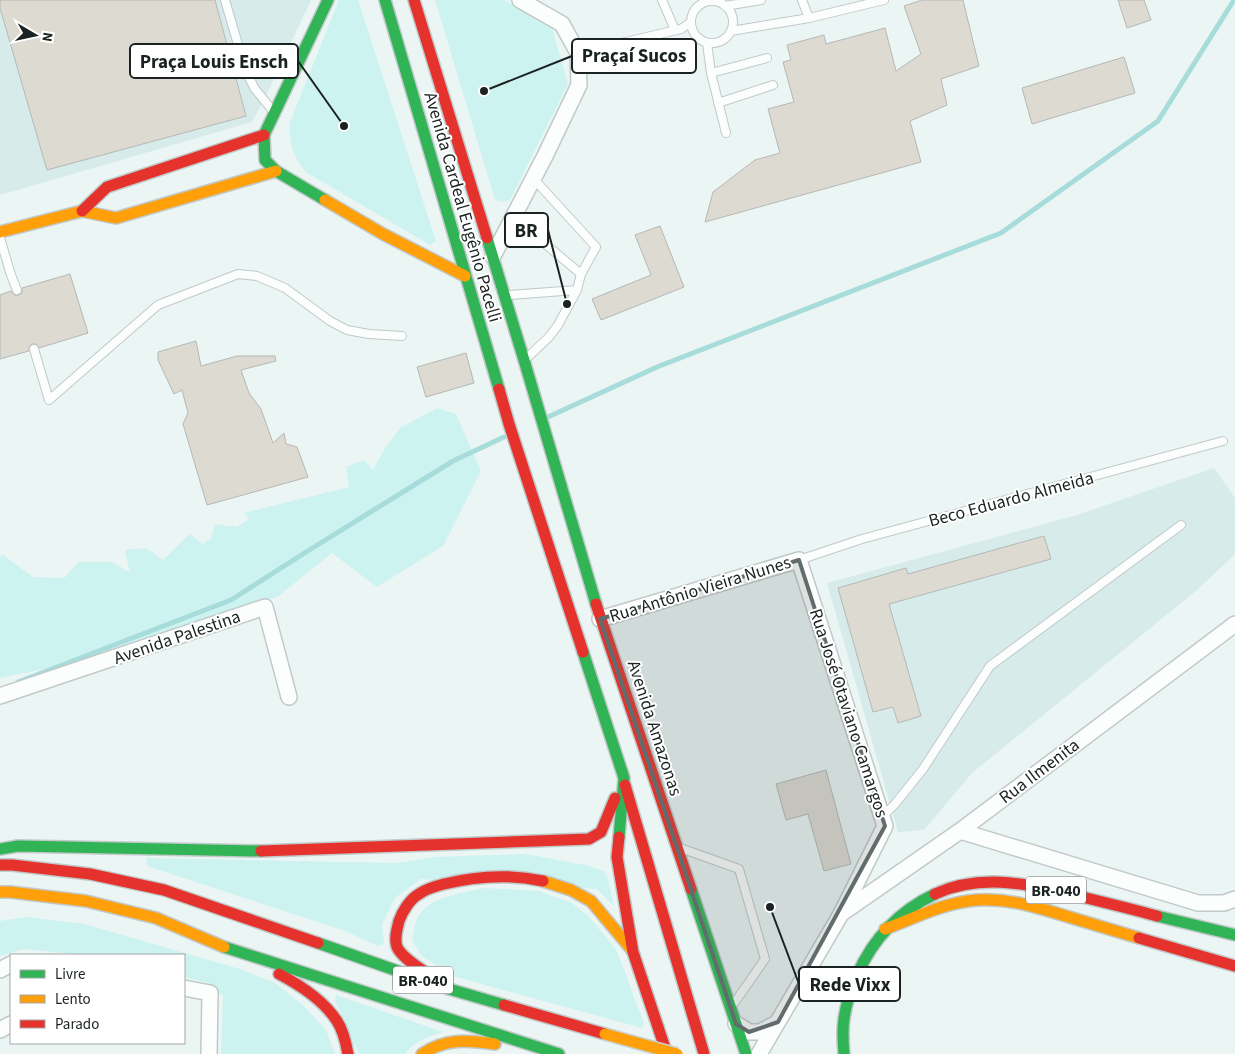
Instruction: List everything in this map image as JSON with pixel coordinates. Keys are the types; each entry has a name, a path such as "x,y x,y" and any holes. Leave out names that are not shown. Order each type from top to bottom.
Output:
{"main road":[{"path":"328,0 264,135 265,160 276,171 383,234 465,276"},
{"name":"Avenida Cardeal Eugênio Pacelli","path":"384,0 509,424 624,778"},
{"name":"Avenida Cardeal Eugênio Pacelli","path":"414,0 539,411"},
{"path":"0,232 82,210 107,187 264,135"},
{"path":"82,210 116,218 276,171"},
{"name":"Avenida Amazonas","path":"539,411 600,619 746,1054"},
{"path":"0,849 18,846 265,851 589,840 601,832 624,778"},
{"path":"624,778 617,857 633,952 667,1054"},
{"path":"624,778 704,1054"},
{"name":"BR-040","path":"0,864 90,874 164,890 449,989 677,1054"},
{"path":"449,989 407,959 397,947 396,933 402,912 418,894 434,887 460,880 500,876 529,878 552,883 571,890 590,901 633,952"},
{"name":"BR-040","path":"844,1054 843,1030 845,1011 858,970 885,929 909,907 939,892 984,882 1024,884 1235,935"},
{"name":"BR-040","path":"0,892 86,900 156,918 222,946 559,1054"},
{"path":"885,929 964,902 986,900 1022,903 1235,966"},
{"path":"222,946 298,984 324,1006 337,1021 345,1039 348,1054"},
{"path":"422,1054 430,1048 450,1042 472,1040 546,1054"}],"street":[{"path":"492,258 579,85 578,53 562,24 520,0"},
{"name":"Rua Antônio Vieira Nunes","path":"600,619 799,560"},
{"name":"Rua José Otaviano Camargos","path":"759,1054 841,914 885,826 799,560"},
{"name":"Avenida Palestina","path":"0,696 265,607 289,697"},
{"name":"Rua Ilmenita","path":"841,914 960,831 1235,624"},
{"path":"960,831 1198,902 1224,903 1235,899"},
{"path":"185,988 210,993 210,1054"},
{"path":"736,1024 749,1032 760,1032 778,1022"}],"lane":[{"path":"225,0 246,72 255,89 274,113"},
{"path":"662,0 675,30"},
{"path":"725,6 761,0"},
{"path":"802,0 809,18"},
{"path":"731,31 809,18 884,0"},
{"path":"707,2 717,2 725,6 731,13 733,22 731,31 725,39 717,43 707,43 699,39 693,32 691,22 693,13 699,6 707,2"},
{"path":"578,53 675,30 691,22"},
{"path":"707,43 711,73 726,133"},
{"path":"711,73 767,58"},
{"path":"718,103 773,85"},
{"path":"524,360 549,337 558,325 577,290 581,274 596,248 533,178"},
{"path":"513,217 581,274"},
{"path":"0,238 17,290"},
{"path":"34,349 48,400 158,305 238,274 257,276 285,288 330,321 347,330 369,334 402,336"},
{"path":"504,295 577,290"},
{"name":"Beco Eduardo Almeida","path":"799,560 862,539 1223,441"},
{"path":"882,817 923,769 990,666 1181,525"},
{"path":"677,846 739,869 765,959 731,1008"}],"highlighted area":[{"path":"799,560 885,826 778,1022 749,1032 736,1024 600,619"}],"shaded area":[{"path":"0,0 311,0 252,122 0,195"},
{"path":"339,0 358,0 436,241 430,245 306,172 292,148 290,122"},
{"path":"435,0 504,0 552,28 568,84 511,198 506,201 499,202 495,200"},
{"path":"437,408 456,414 481,471 443,546 377,587 332,553 277,597 45,669 0,678 0,557 3,555 33,577 64,578 79,562 112,562 130,573 125,550 146,548 163,560 190,534 203,544 211,538 215,524 237,527 249,519 244,513 349,487 346,467 364,460 373,470 385,448 400,428"},
{"path":"1214,468 1235,498 1235,554 1197,590 972,773 924,830 898,832 827,583 1074,516"},
{"path":"525,854 585,865 604,871 608,879 614,906 597,889 421,879 395,898 382,924 384,944 378,946 345,931 147,866 146,858 398,863 435,857"},
{"path":"485,888 539,891 572,903 588,916 616,949 644,1023 642,1028 453,976 421,955 412,940 417,919 425,908 441,899 459,893"},
{"path":"26,917 84,924 240,969 275,983 304,1006 326,1030 335,1054 221,1054 223,996 208,983 185,977 185,954 74,954 23,949 0,956 0,921"},
{"path":"336,995 443,1032 417,1043 405,1054 359,1054 335,1000"}],"building":[{"path":"0,0 215,0 246,116 47,170 0,8"},
{"path":"922,0 963,0 979,66 941,79 947,105 910,121 921,162 705,222 713,192 755,160 780,153 768,109 794,102 783,62 791,60 787,45 824,35 826,44 885,28 896,71 921,54 904,6"},
{"path":"1118,0 1144,0 1151,20 1127,28"},
{"path":"1124,57 1135,93 1032,124 1022,88"},
{"path":"660,226 684,287 601,320 592,299 651,275 635,235"},
{"path":"70,274 88,333 39,348 36,344 32,344 29,347 29,351 0,359 0,295 11,291 14,295 19,295 22,293 22,288"},
{"path":"196,341 201,366 237,356 275,356 276,361 241,370 249,393 261,409 273,443 284,433 286,444 297,447 308,477 207,505 183,424 188,413 182,390 174,394 158,360 158,352"},
{"path":"466,353 474,383 426,397 417,367"},
{"path":"1044,536 1051,559 889,604 921,716 898,723 893,707 873,712 838,588 906,568 908,574"},
{"path":"826,770 851,864 824,871 808,814 786,820 776,784"}],"waterway":[{"path":"548,417 657,367 1001,233 1158,121 1234,0"},
{"path":"18,682 231,600 453,461 504,437"}],"traffic: fast":[{"path":"325,200 276,171 265,160 264,135 328,0"},
{"path":"385,0 499,389"},
{"path":"487,238 596,604"},
{"path":"583,652 624,778 619,837"},
{"path":"0,849 18,846 261,851"},
{"path":"691,889 736,1024"},
{"path":"844,1054 843,1028 846,1008 863,962 888,927 910,909 935,894"},
{"path":"1157,916 1235,935"},
{"path":"318,943 449,989 504,1005"},
{"path":"224,947 559,1054"},
{"path":"736,1024 746,1054"}],"traffic: slow":[{"path":"0,232 82,211 116,218 276,171"},
{"path":"325,200 383,234 465,276"},
{"path":"543,881 571,890 591,901 632,950"},
{"path":"0,892 86,901 156,918 224,947"},
{"path":"885,929 957,903 994,900 1032,906 1139,938"},
{"path":"605,1034 677,1054"},
{"path":"422,1054 440,1045 449,1043 476,1042 495,1044"}],"traffic: jam":[{"path":"414,0 487,238"},
{"path":"82,211 107,187 264,135"},
{"path":"499,389 583,652"},
{"path":"596,604 691,889"},
{"path":"625,785 704,1054"},
{"path":"261,851 589,839 601,832 615,798"},
{"path":"619,837 617,857 633,952 667,1054"},
{"path":"0,865 90,874 164,890 318,943"},
{"path":"429,975 403,955 396,944 400,917 412,899 425,891 456,881 506,877 543,881"},
{"path":"935,894 953,887 971,884 1009,883 1046,888 1157,916"},
{"path":"1139,938 1235,966"},
{"path":"279,974 311,994 332,1014 341,1028 348,1054"},
{"path":"504,1005 605,1034"}],"place":[{"name":"Praçaí Sucos","path":"484,91"},
{"name":"Praça Louis Ensch","path":"344,126"},
{"name":"BR","path":"567,304"},
{"name":"Rede Vixx","path":"770,907"}]}
